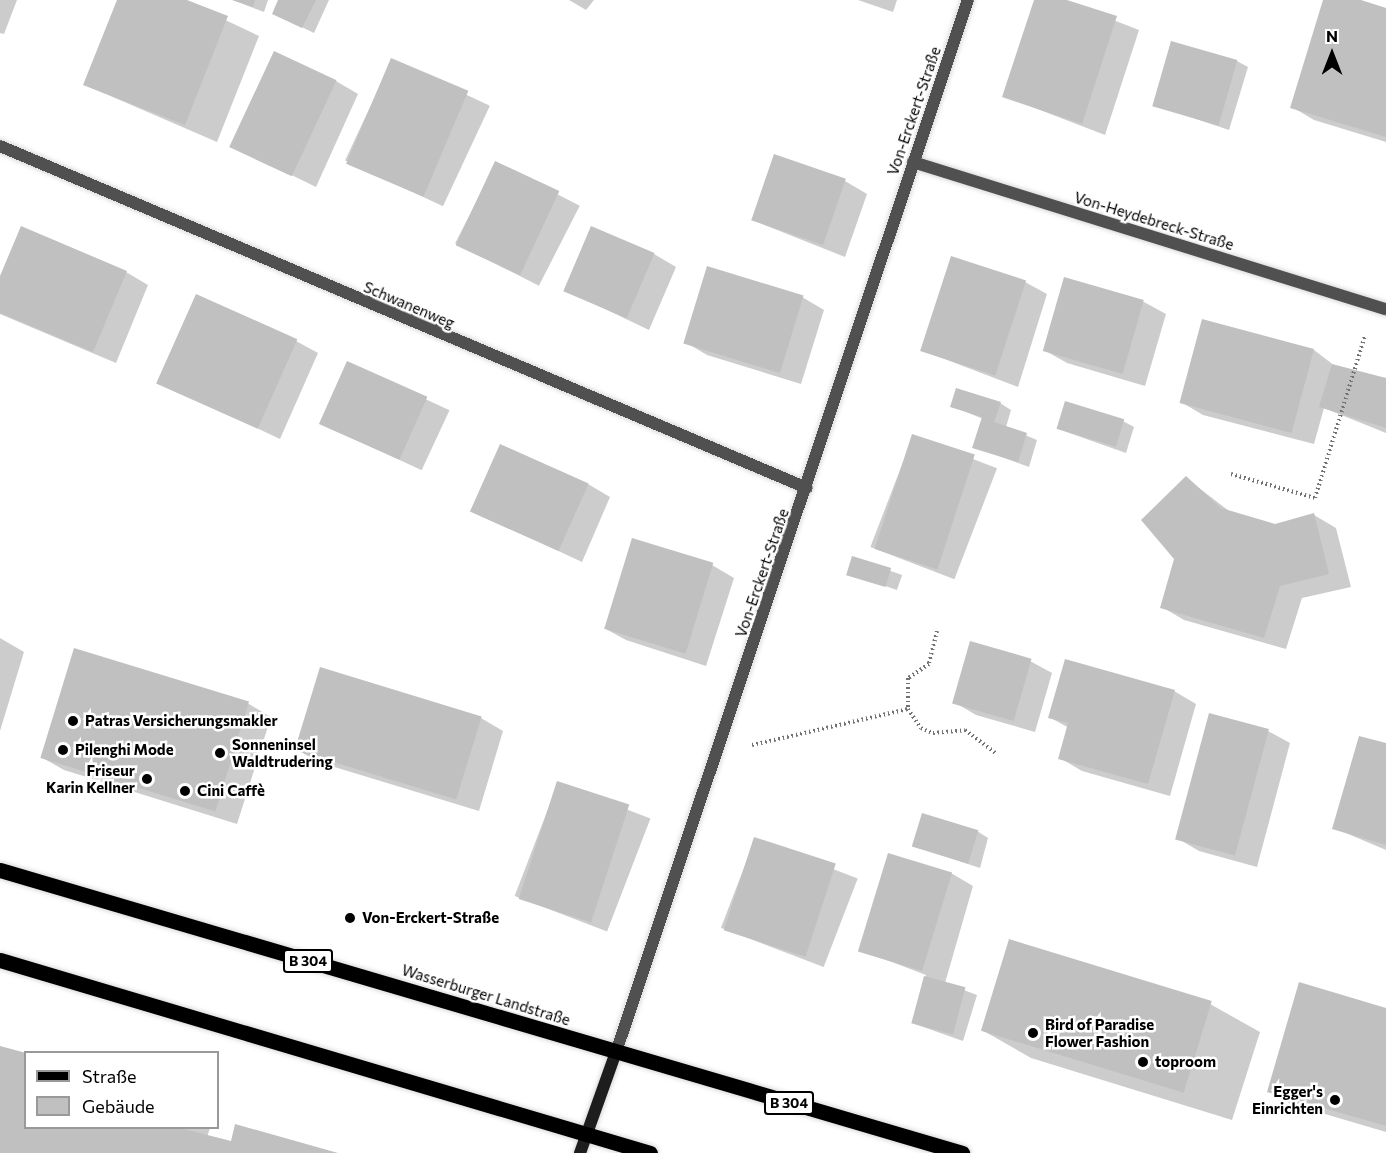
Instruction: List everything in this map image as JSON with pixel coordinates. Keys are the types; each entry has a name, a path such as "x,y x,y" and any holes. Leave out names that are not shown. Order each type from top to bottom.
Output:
{"main road":[{"name":"Wasserburger Landstraße","path":"0,870 962,1153"},
{"path":"0,960 650,1153"}],"street":[{"name":"Von-Erckert-Straße","path":"580,1153 807,489 968,0"},
{"name":"Schwanenweg","path":"0,146 807,489"},
{"name":"Von-Heydebreck-Straße","path":"913,162 1380,307"}],"path":[{"path":"1231,474 1315,498 1380,307"},
{"path":"937,631 929,664 908,678 908,709 921,728 933,732 964,730 995,753"},
{"path":"746,747 908,709"}],"building":[{"path":"117,0 187,0 228,16 185,125 83,85"},
{"path":"232,0 255,0 253,7"},
{"path":"278,0 316,0 302,28 272,14"},
{"path":"1034,0 1067,0 1117,16 1082,124 1002,97"},
{"path":"1323,0 1361,0 1386,8 1386,137 1290,108"},
{"path":"1171,41 1237,60 1219,125 1152,106"},
{"path":"274,51 337,80 292,176 229,147"},
{"path":"391,58 468,91 423,197 346,164"},
{"path":"774,154 846,179 823,245 751,220"},
{"path":"495,161 559,191 520,275 456,245"},
{"path":"21,226 127,271 93,352 0,313 0,276"},
{"path":"591,226 655,253 627,318 563,291"},
{"path":"951,256 1026,280 995,376 920,351"},
{"path":"707,266 804,296 780,373 683,343"},
{"path":"1064,277 1144,300 1123,374 1043,351"},
{"path":"196,294 297,339 258,429 156,384"},
{"path":"1202,319 1314,349 1292,433 1179,403"},
{"path":"347,361 427,397 399,460 319,424"},
{"path":"1332,364 1386,378 1386,428 1319,407"},
{"path":"956,388 1001,402 994,422 1027,433 1018,462 972,448 982,417 950,407"},
{"path":"1065,401 1124,419 1116,447 1057,429"},
{"path":"912,434 975,454 937,569 875,549"},
{"path":"500,444 589,483 559,551 470,512"},
{"path":"1186,476 1221,508 1275,524 1314,513 1329,574 1280,586 1264,638 1160,608 1174,559 1141,520"},
{"path":"632,538 713,563 686,654 604,629"},
{"path":"852,556 891,568 885,587 846,575"},
{"path":"970,641 1032,659 1014,721 952,703"},
{"path":"74,648 249,702 215,811 40,758"},
{"path":"1065,659 1175,690 1148,784 1058,759 1068,723 1048,718"},
{"path":"320,667 482,716 456,800 295,750"},
{"path":"1209,713 1269,729 1235,856 1175,840"},
{"path":"1359,736 1386,743 1386,845 1332,829"},
{"path":"557,781 629,804 591,922 519,899"},
{"path":"922,813 978,830 968,864 912,846"},
{"path":"754,837 836,864 806,957 724,930"},
{"path":"888,853 952,873 922,971 858,951"},
{"path":"1009,939 1212,1001 1184,1093 981,1031"},
{"path":"924,976 966,987 953,1034 911,1023"},
{"path":"1299,982 1386,1008 1386,1126 1267,1092"},
{"path":"0,1046 24,1052 24,1129 184,1129 231,1141 235,1124 338,1153 0,1153"}],"place":[{"name":"Patras Versicherungsmakler","path":"73,721"},
{"name":"Pilenghi Mode","path":"63,750"},
{"name":"Sonneninsel Waldtrudering","path":"220,753"},
{"name":"Friseur Karin Kellner","path":"147,779"},
{"name":"Cini Caffè","path":"185,791"},
{"name":"Von-Erckert-Straße","path":"350,918"},
{"name":"Bird of Paradise Flower Fashion","path":"1033,1033"},
{"name":"toproom","path":"1143,1062"},
{"name":"Egger's Einrichten","path":"1335,1100"}]}
